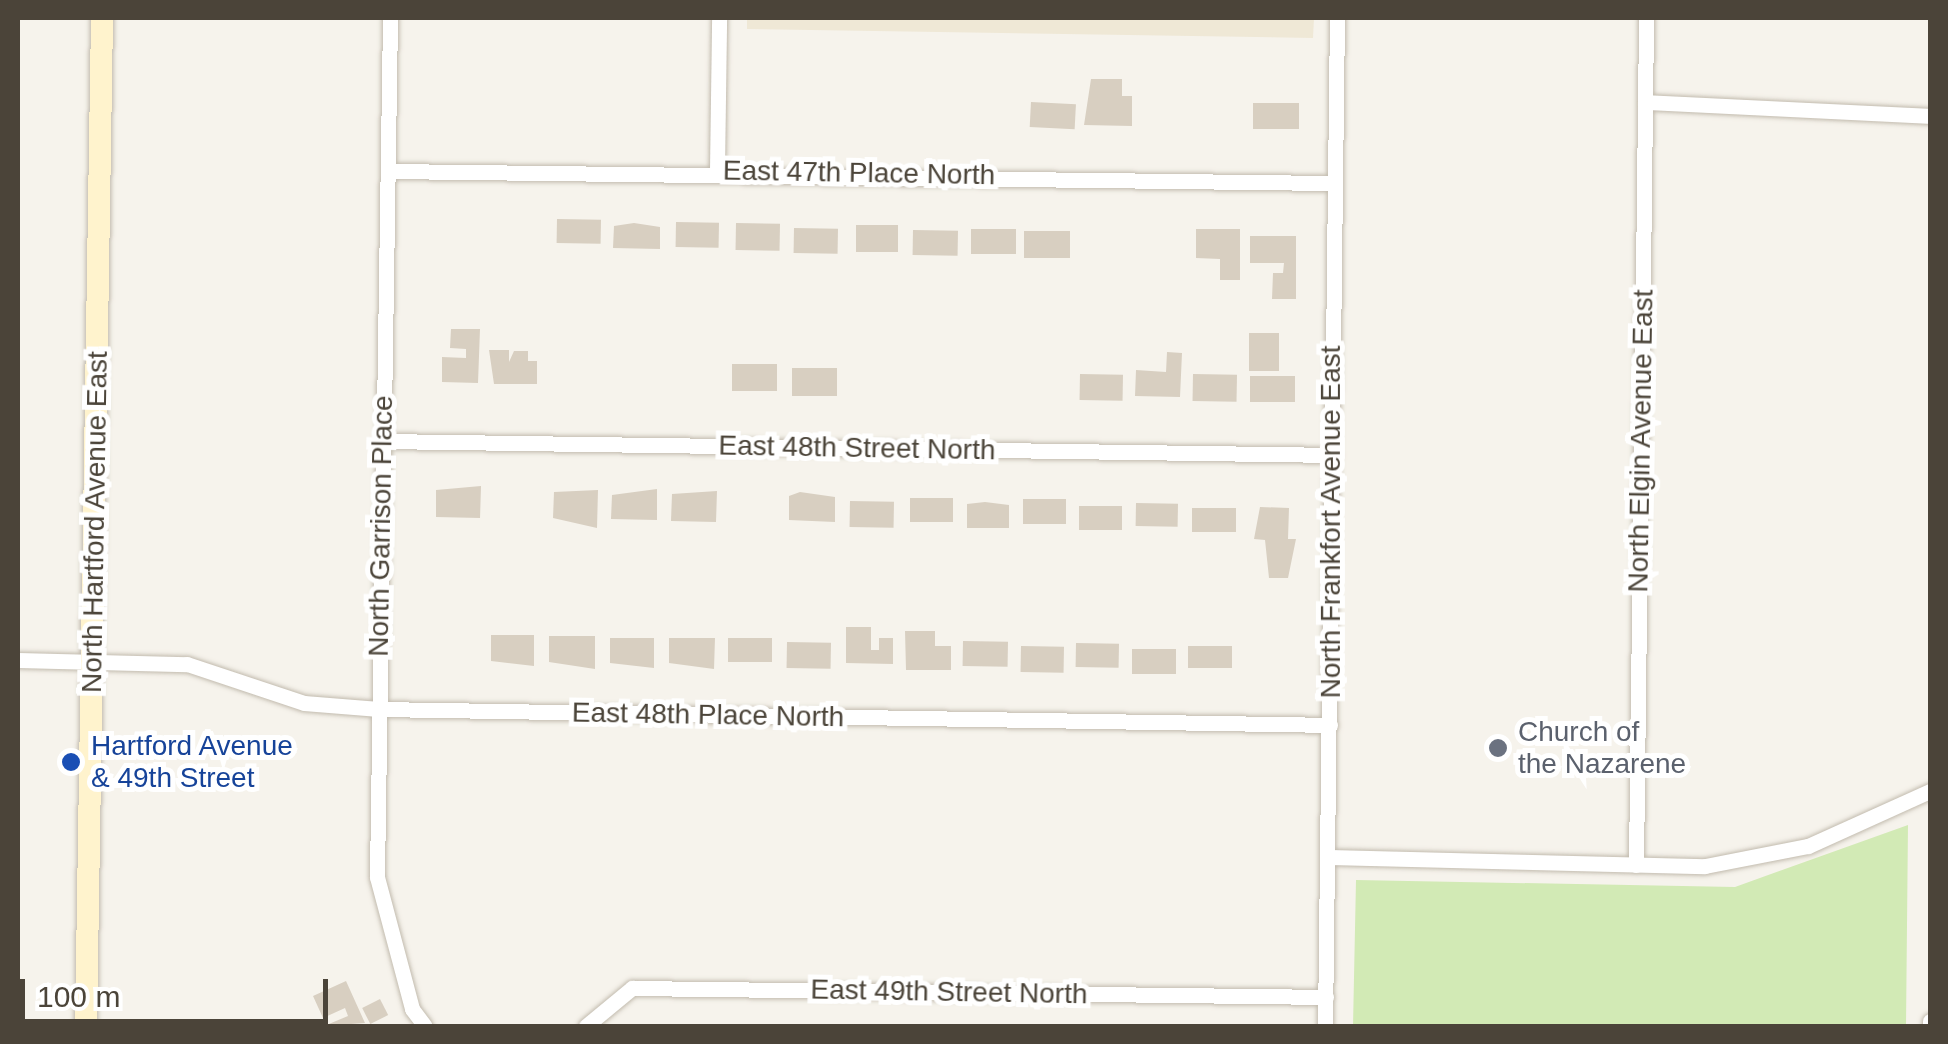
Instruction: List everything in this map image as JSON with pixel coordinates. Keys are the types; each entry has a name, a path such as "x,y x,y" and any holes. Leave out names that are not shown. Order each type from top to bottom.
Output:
{"street":[{"name":"North Hartford Avenue East","path":"86,1026 102,18"},
{"name":"North Garrison Place","path":"390,18 377,877 412,1009 425,1026"},
{"path":"717,170 719,18"},
{"name":"North Frankfort Avenue East","path":"1325,1026 1331,183 1337,18"},
{"name":"North Elgin Avenue East","path":"1636,865 1646,18"},
{"path":"1645,102 1930,116"},
{"name":"East 47th Place North","path":"388,171 717,170 1331,183"},
{"name":"East 48th Street North","path":"382,441 1332,455"},
{"path":"18,660 93,662"},
{"name":"East 48th Place North","path":"93,662 187,664 304,702 379,709 1330,725"},
{"path":"1329,857 1636,865 1763,858 1859,827 1930,791"},
{"name":"East 49th Street North","path":"586,1026 632,988 1326,997"}],"shaded area":[{"path":"747,18 1314,18 1313,38 747,29"}],"green space":[{"path":"1908,825 1906,1026 1353,1026 1356,880 1735,887"}],"building":[{"path":"1091,79 1122,79 1122,96 1132,96 1132,126 1084,125"},
{"path":"1031,102 1076,104 1075,129 1030,127"},
{"path":"1253,103 1299,103 1299,129 1253,129"},
{"path":"557,219 601,220 601,244 557,243"},
{"path":"676,222 719,223 719,248 676,247"},
{"path":"634,223 660,227 660,249 613,248 614,226"},
{"path":"736,223 780,224 780,251 736,250"},
{"path":"856,225 898,225 898,252 856,252"},
{"path":"794,228 838,229 838,254 794,253"},
{"path":"971,229 1016,229 1016,254 971,254"},
{"path":"1196,229 1240,229 1240,280 1220,280 1220,259 1196,258"},
{"path":"913,230 958,231 958,256 913,255"},
{"path":"1024,231 1070,231 1070,258 1024,258"},
{"path":"1250,236 1296,236 1296,299 1272,299 1273,273 1283,273 1284,263 1250,263"},
{"path":"451,329 480,329 478,383 442,382 442,357 466,358 466,349 450,348"},
{"path":"1249,333 1279,333 1279,371 1249,371"},
{"path":"489,350 509,350 509,362 514,351 528,351 528,361 537,361 537,384 494,384"},
{"path":"1167,352 1182,353 1180,397 1135,396 1136,370 1166,372"},
{"path":"732,364 777,364 777,391 732,391"},
{"path":"792,368 837,368 837,396 792,396"},
{"path":"1080,374 1123,375 1123,401 1080,400"},
{"path":"1193,374 1237,375 1237,402 1193,401"},
{"path":"1250,376 1295,376 1295,402 1250,402"},
{"path":"481,486 480,518 436,517 436,490"},
{"path":"657,489 657,520 611,519 612,495"},
{"path":"598,490 597,528 553,518 554,492"},
{"path":"717,491 716,522 671,521 672,494"},
{"path":"800,492 835,497 835,522 789,520 789,496"},
{"path":"910,498 953,498 953,522 910,522"},
{"path":"1023,499 1066,499 1066,524 1023,524"},
{"path":"850,501 894,502 894,528 850,527"},
{"path":"1136,503 1178,504 1178,527 1136,526"},
{"path":"967,504 1009,505 1009,528 967,528"},
{"path":"1079,506 1122,506 1122,530 1079,530"},
{"path":"1260,507 1289,508 1288,539 1296,539 1288,578 1269,578 1265,540 1254,539"},
{"path":"1192,508 1236,508 1236,532 1192,532"},
{"path":"846,627 871,627 871,650 879,650 879,638 893,638 893,664 846,663"},
{"path":"905,631 935,631 935,646 951,646 951,670 906,670"},
{"path":"491,635 534,635 534,666 491,661"},
{"path":"549,636 595,636 595,669 549,662"},
{"path":"610,638 654,638 654,668 610,663"},
{"path":"669,638 715,638 714,669 669,663"},
{"path":"728,638 772,638 772,662 728,662"},
{"path":"963,641 1008,642 1008,667 963,666"},
{"path":"787,642 831,643 831,669 787,668"},
{"path":"1076,643 1119,644 1119,668 1076,667"},
{"path":"1021,646 1064,647 1064,673 1021,672"},
{"path":"1188,646 1232,646 1232,668 1188,668"},
{"path":"1132,649 1176,649 1176,674 1132,674"},
{"path":"346,981 365,1023 324,1026 348,1016 345,1008 323,1018 313,996"},
{"path":"380,999 388,1015 370,1024 362,1008"}],"place":[{"name":"Church of the Nazarene","path":"1498,748"},
{"name":"Hartford Avenue & 49th Street","path":"71,762"}]}
